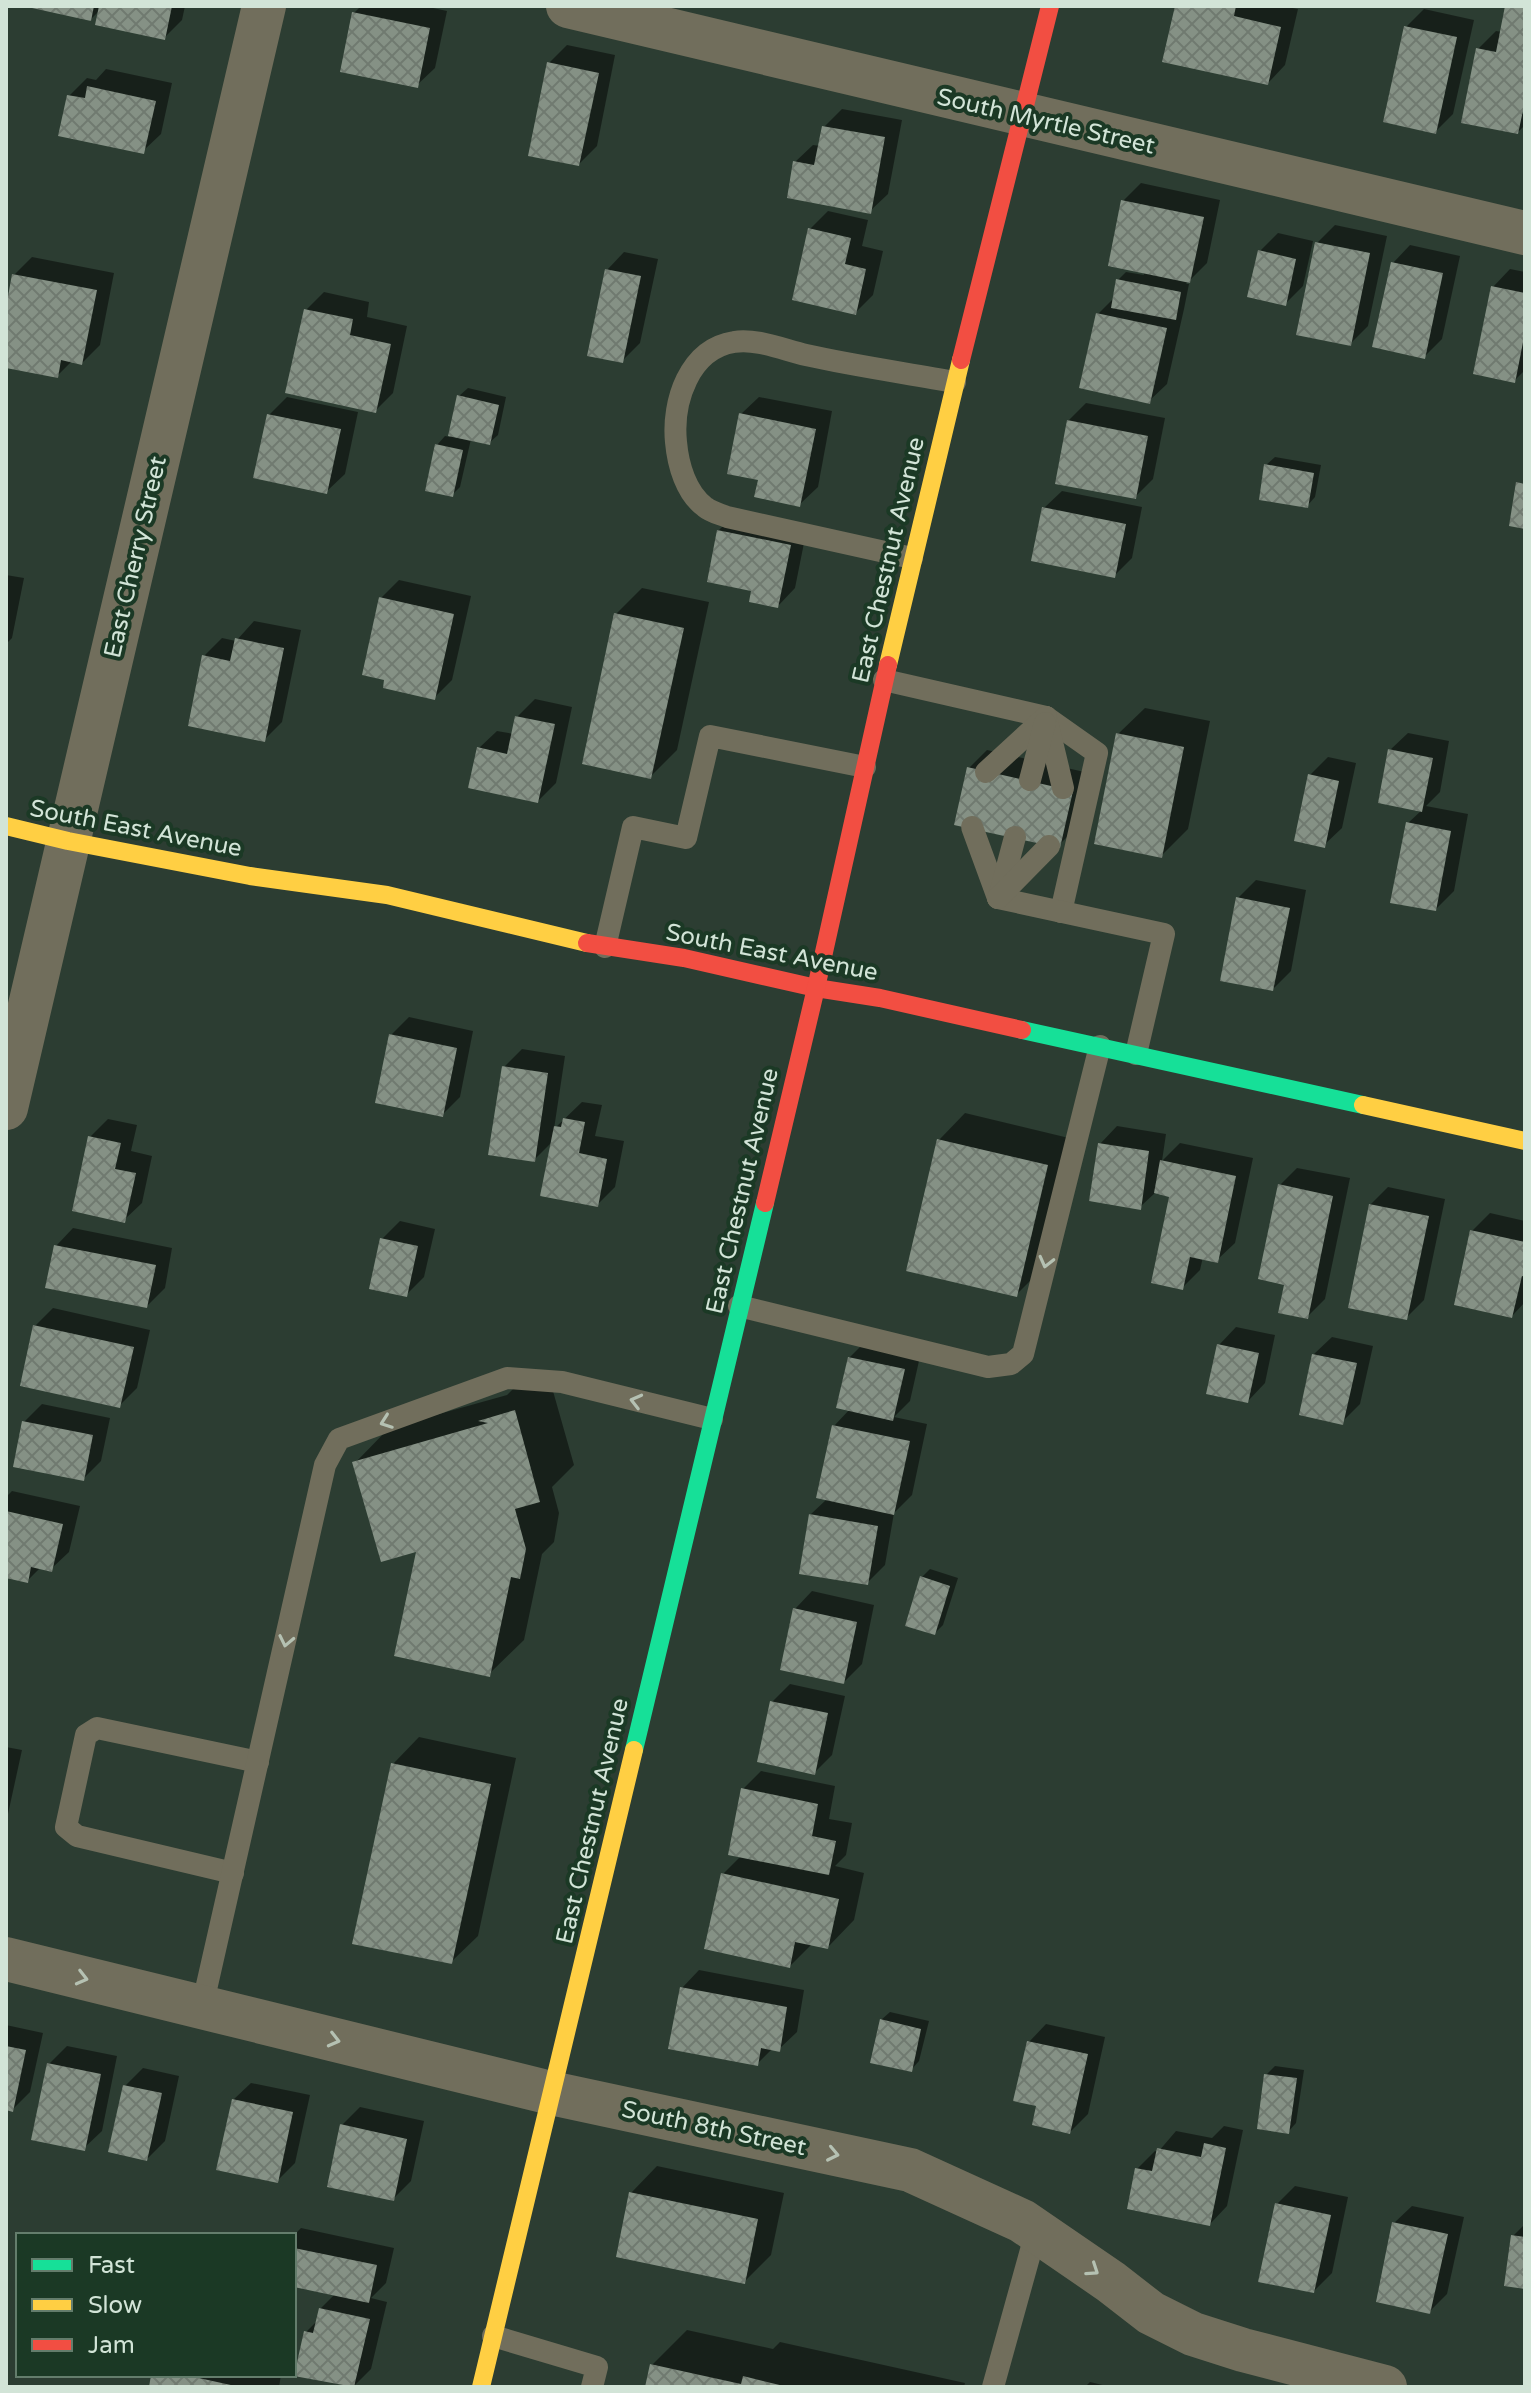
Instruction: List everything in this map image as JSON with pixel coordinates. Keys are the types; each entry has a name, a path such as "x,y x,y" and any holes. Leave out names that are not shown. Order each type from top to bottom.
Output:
{"street":[{"name":"East Cherry Street","path":"6,1108 264,6"},
{"name":"South Myrtle Street","path":"568,6 1525,233"},
{"name":"East Chestnut Avenue","path":"481,2387 816,988 912,558 1050,6"},
{"name":"South East Avenue","path":"6,826 250,876 387,895 605,947 684,958 816,988 880,998 1525,1141"},
{"name":"South 8th Street","path":"6,1959 551,2093 910,2170 1022,2221 1151,2313 1193,2334 1385,2387"}],"lane":[{"path":"912,558 727,517 705,507 691,491 680,470 675,439 681,391 705,353 734,342 955,382"},
{"path":"884,680 1046,717 1097,753 1061,912"},
{"path":"986,772 1046,717"},
{"path":"1030,780 1046,717"},
{"path":"1046,717 1063,788"},
{"path":"605,947 633,827 686,838 710,736 865,767"},
{"path":"972,827 998,898"},
{"path":"998,898 1015,837"},
{"path":"998,898 1049,846"},
{"path":"998,898 1164,934 1136,1054"},
{"path":"739,1306 988,1367 1011,1364 1023,1354 1100,1046"},
{"path":"202,2007 325,1465 339,1439 507,1378 562,1382 712,1419"},
{"path":"233,1873 77,1836 66,1827 86,1735 97,1728 261,1753"},
{"path":"993,2387 1036,2232"},
{"path":"493,2336 597,2367 592,2387"}],"building":[{"path":"23,6 94,6 91,21"},
{"path":"99,6 172,6 165,40 95,25"},
{"path":"1175,6 1236,6 1234,16 1281,27 1268,85 1162,62"},
{"path":"1505,6 1525,6 1525,101 1518,134 1461,123 1476,48 1496,52"},
{"path":"352,12 430,28 418,88 340,72"},
{"path":"1404,26 1457,37 1436,134 1383,122"},
{"path":"547,62 599,73 579,166 528,156"},
{"path":"87,86 156,101 144,154 58,136 67,95 85,98"},
{"path":"822,126 885,137 871,214 787,198 793,161 814,165"},
{"path":"1121,200 1204,217 1190,283 1108,266"},
{"path":"808,228 851,238 845,264 866,269 856,315 792,300"},
{"path":"1315,242 1370,253 1351,346 1296,335"},
{"path":"1258,250 1296,259 1286,306 1247,297"},
{"path":"1391,262 1443,273 1425,359 1372,347"},
{"path":"605,269 641,276 623,363 587,356"},
{"path":"12,274 97,290 82,365 61,360 58,378 6,368 6,308"},
{"path":"1116,279 1181,292 1176,320 1111,308"},
{"path":"1491,286 1525,293 1525,332 1515,383 1473,374"},
{"path":"304,309 353,319 350,335 391,344 376,413 285,393"},
{"path":"1096,313 1167,328 1150,404 1079,388"},
{"path":"457,395 499,405 490,445 448,436"},
{"path":"739,413 816,429 800,507 754,497 758,480 727,474"},
{"path":"267,414 341,429 327,494 253,478"},
{"path":"1067,420 1148,436 1136,499 1055,484"},
{"path":"435,444 463,450 453,497 425,491"},
{"path":"1264,464 1314,473 1308,508 1259,500"},
{"path":"1516,482 1525,484 1525,529 1509,526"},
{"path":"1042,507 1126,524 1115,578 1031,561"},
{"path":"717,530 791,545 778,608 749,602 751,591 707,582"},
{"path":"379,597 454,614 435,700 383,688 384,680 362,675"},
{"path":"614,613 684,628 651,779 582,764"},
{"path":"235,638 284,648 265,742 188,726 202,655 230,661"},
{"path":"515,716 555,724 538,803 468,788 477,747 507,754"},
{"path":"1116,733 1184,747 1162,858 1094,844"},
{"path":"1388,749 1433,758 1422,812 1378,803"},
{"path":"967,767 1073,791 1060,848 954,825"},
{"path":"1308,774 1339,781 1325,848 1294,841"},
{"path":"1406,822 1451,831 1436,911 1390,903"},
{"path":"1236,897 1290,908 1273,991 1220,981"},
{"path":"389,1034 457,1048 443,1117 375,1103"},
{"path":"502,1066 548,1073 535,1162 488,1155"},
{"path":"563,1118 585,1122 579,1153 607,1159 598,1207 540,1196 554,1126 561,1127"},
{"path":"88,1136 121,1143 115,1169 136,1173 125,1223 72,1211"},
{"path":"937,1139 1048,1165 1017,1297 906,1271"},
{"path":"1098,1143 1149,1151 1141,1210 1089,1201"},
{"path":"1160,1160 1236,1176 1218,1263 1190,1257 1183,1290 1151,1283 1169,1197 1154,1193"},
{"path":"1278,1184 1333,1196 1308,1319 1278,1313 1284,1285 1258,1279"},
{"path":"1369,1204 1429,1216 1407,1320 1348,1308"},
{"path":"1470,1230 1525,1242 1525,1277 1522,1276 1512,1318 1454,1305"},
{"path":"380,1238 418,1246 407,1297 369,1289"},
{"path":"54,1245 156,1265 147,1308 45,1288"},
{"path":"33,1325 134,1347 120,1408 20,1386"},
{"path":"1217,1344 1259,1353 1248,1403 1206,1394"},
{"path":"1312,1354 1357,1363 1343,1425 1299,1415"},
{"path":"848,1357 905,1369 893,1421 836,1408"},
{"path":"515,1410 540,1502 515,1509 526,1549 520,1579 511,1577 490,1677 394,1656 416,1552 381,1562 352,1462 488,1423 478,1421"},
{"path":"22,1421 93,1435 84,1481 13,1467"},
{"path":"832,1425 910,1441 894,1515 816,1498"},
{"path":"6,1511 63,1524 52,1572 31,1567 28,1583 6,1578"},
{"path":"809,1514 878,1526 868,1585 799,1574"},
{"path":"920,1576 950,1586 935,1635 905,1626"},
{"path":"793,1608 857,1622 844,1684 780,1670"},
{"path":"770,1701 828,1713 815,1775 757,1762"},
{"path":"391,1763 491,1784 452,1964 352,1944"},
{"path":"741,1788 818,1804 812,1836 836,1841 829,1875 728,1855"},
{"path":"721,1873 839,1899 828,1949 795,1942 790,1968 704,1949"},
{"path":"680,1987 787,2007 780,2052 761,2048 758,2066 668,2049"},
{"path":"880,2019 921,2029 912,2072 870,2063"},
{"path":"1027,2041 1088,2054 1070,2134 1032,2125 1036,2106 1013,2101"},
{"path":"6,2046 26,2050 13,2112 6,2110"},
{"path":"47,2063 101,2074 85,2151 31,2140"},
{"path":"1264,2074 1297,2078 1289,2134 1257,2129"},
{"path":"123,2085 162,2093 147,2161 108,2152"},
{"path":"232,2099 293,2112 278,2183 216,2170"},
{"path":"340,2124 407,2139 394,2201 327,2187"},
{"path":"1204,2143 1226,2148 1210,2226 1127,2209 1135,2168 1152,2171 1157,2148 1201,2157"},
{"path":"629,2192 758,2219 745,2284 616,2257"},
{"path":"1275,2203 1331,2215 1314,2293 1258,2282"},
{"path":"1392,2222 1448,2234 1430,2314 1376,2302"},
{"path":"1511,2235 1525,2237 1525,2289 1504,2286"},
{"path":"296,2248 377,2265 369,2303 296,2287"},
{"path":"319,2308 370,2319 354,2387 296,2376 304,2331 313,2333"},
{"path":"650,2364 741,2384 743,2376 788,2387 645,2387"},
{"path":"151,2377 194,2377 240,2387 149,2387"}],"traffic: fast":[{"path":"1022,1030 1363,1105"},
{"path":"634,1750 765,1203"}],"traffic: slow":[{"path":"888,665 961,360"},
{"path":"6,826 250,876 387,895 587,943"},
{"path":"1363,1105 1525,1141"},
{"path":"481,2387 634,1750"}],"traffic: jam":[{"path":"961,360 1050,6"},
{"path":"765,1203 888,665"},
{"path":"587,943 684,958 1022,1030"}]}
